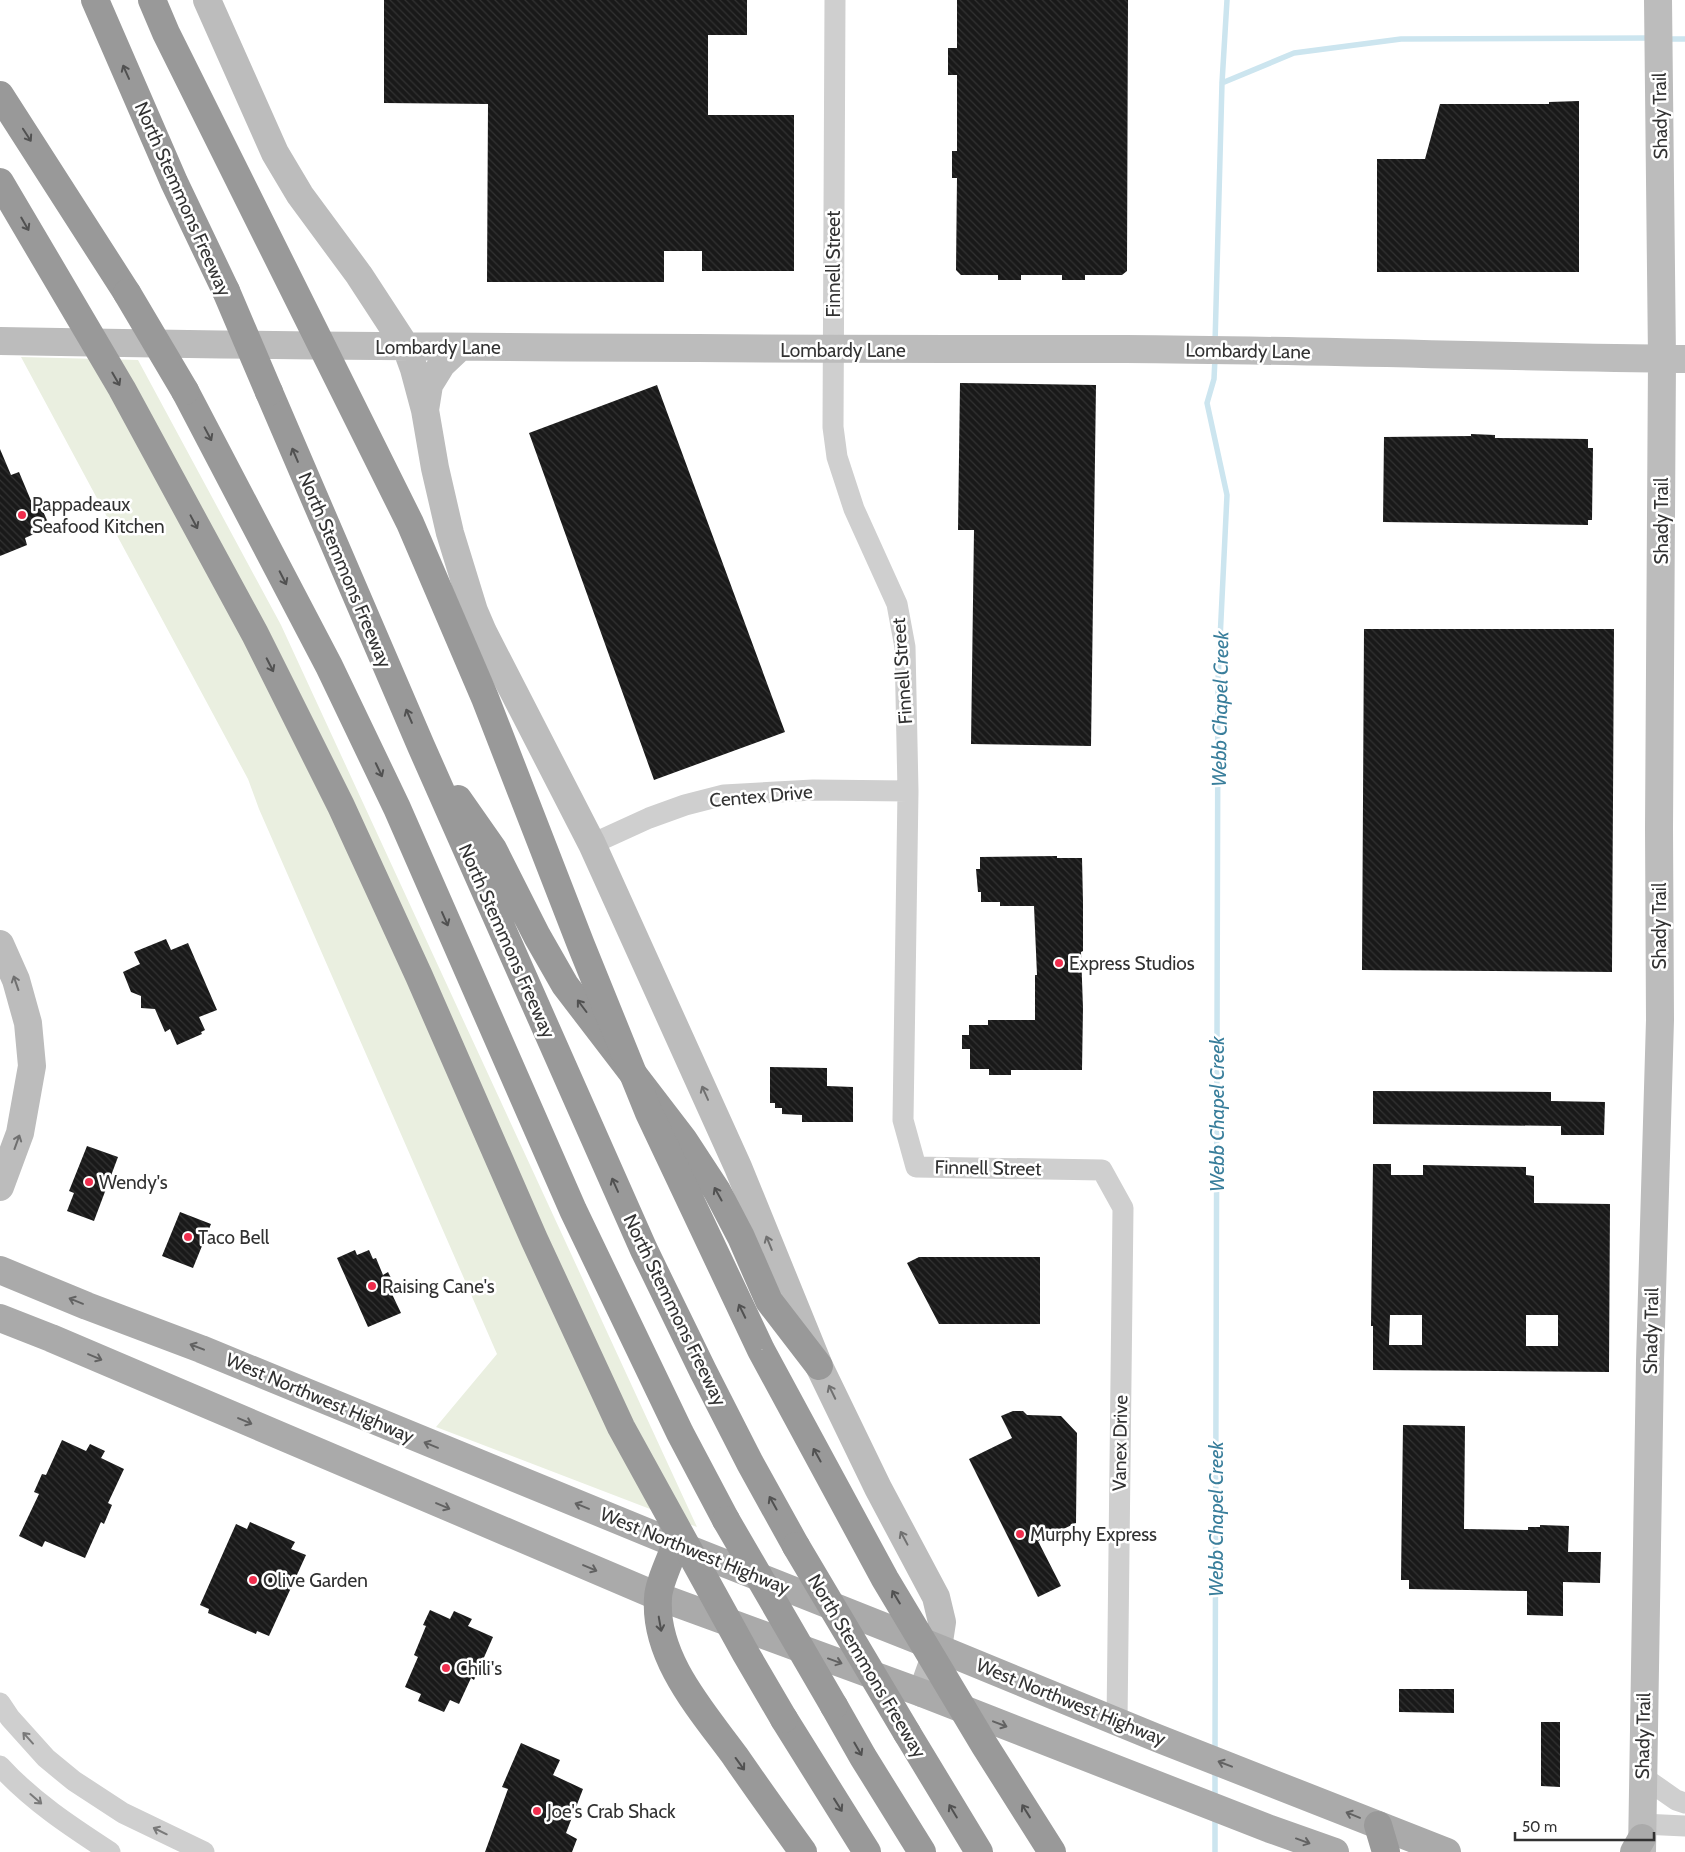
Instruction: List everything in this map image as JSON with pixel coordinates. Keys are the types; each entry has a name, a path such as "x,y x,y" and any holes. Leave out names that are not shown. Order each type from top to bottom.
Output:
{"highway":[{"name":"North Stemmons Freeway","path":"95,0 174,182 226,291 421,746 644,1250 741,1446 796,1546 979,1852"},
{"path":"152,0 166,33 410,523 485,698 580,945 649,1113 761,1350 885,1578 985,1746 1052,1852"},
{"path":"0,95 127,292 185,391 329,666 396,808 573,1210 680,1433 726,1520 863,1757 922,1852"},
{"path":"0,182 122,389 255,634 345,815 419,976 534,1239 621,1427 741,1646 784,1719 868,1852"},
{"path":"421,746 493,849 537,936 565,985 684,1139 717,1191 741,1237 769,1301 819,1366"},
{"path":"676,1544 657,1596 659,1623 663,1640 675,1668 696,1702 804,1852"},
{"path":"1378,1825 1386,1852"}],"main road":[{"name":"North Stemmons Freeway","path":"206,0 275,153 300,195 359,275 406,346 425,410 435,468 450,533 482,632 592,844 738,1167 819,1366 878,1488 936,1597 942,1622 938,1648 922,1693"},
{"name":"Shady Trail","path":"1640,1841 1643,1776 1650,1361 1660,1020 1659,819 1674,359 1659,54 1659,12"},
{"name":"Lombardy Lane","path":"0,341 833,350 1279,351 1674,359"},
{"path":"425,410 429,384 442,364 460,347"},
{"path":"0,944 16,980 28,1023 32,1066 20,1133 0,1187"},
{"name":"West Northwest Highway","path":"0,1270 200,1349 1117,1722 1447,1852"},
{"path":"0,1318 657,1596 922,1693 1270,1829 1334,1852"},
{"path":"0,1335 20,1333 51,1338"}],"street":[{"name":"Finnell Street","path":"835,0 833,428 837,457 854,509 898,604 903,638 908,791 903,1120 916,1168 1102,1170"},
{"name":"Centex Drive","path":"592,844 649,818 684,805 724,795 812,790 908,791"},
{"name":"Vanex Drive","path":"1102,1170 1123,1208 1117,1722"},
{"path":"0,1703 10,1718 46,1758 74,1781 123,1813 204,1852"},
{"path":"0,1766 59,1819 110,1852"},
{"path":"1643,1776 1676,1800 1685,1803"},
{"path":"1640,1841 1685,1826"}],"shaded area":[{"path":"21,357 138,360 281,625 697,1527 436,1427 497,1354 259,809 248,779"}],"building":[{"path":"384,0 747,0 747,35 708,35 708,115 794,115 794,271 702,271 702,251 664,251 664,282 487,282 488,104 384,103"},
{"path":"957,0 1128,0 1127,271 1122,275 1085,275 1085,280 1062,280 1062,275 1021,275 1021,280 998,280 998,275 961,275 956,270 957,178 952,178 952,151 957,151 957,75 948,75 948,48 957,48"},
{"path":"1579,101 1579,272 1377,272 1377,159 1425,159 1440,104 1549,104 1549,102"},
{"path":"960,383 1096,385 1091,746 971,744 974,530 958,530"},
{"path":"657,385 785,732 654,780 529,433"},
{"path":"1471,434 1495,435 1495,438 1588,439 1588,448 1593,448 1592,520 1588,520 1588,525 1383,522 1384,437 1471,436"},
{"name":"Pappadeaux Seafood Kitchen","path":"0,449 11,475 19,472 32,503 38,500 50,527 25,538 27,545 0,556"},
{"path":"1364,629 1614,629 1612,972 1362,970"},
{"name":"Express Studios","path":"1057,856 1057,858 1082,858 1082,1070 1011,1070 1011,1075 989,1075 989,1069 970,1069 970,1049 962,1049 962,1035 969,1035 969,1025 988,1025 988,1020 1035,1020 1035,975 1037,975 1034,906 1000,906 1000,902 981,902 976,869 980,869 980,857"},
{"path":"166,939 171,950 188,943 217,1010 199,1017 205,1030 201,1032 202,1034 177,1045 170,1029 165,1032 155,1009 141,1008 141,996 131,992 123,972 140,964 134,952"},
{"path":"770,1067 827,1068 827,1086 853,1087 853,1122 802,1122 802,1115 782,1114 782,1108 775,1108 775,1103 770,1103"},
{"path":"1373,1091 1551,1092 1551,1101 1605,1102 1604,1135 1561,1135 1561,1126 1373,1124"},
{"name":"Wendy's","path":"87,1146 118,1157 94,1221 67,1211 74,1193 69,1191"},
{"path":"1373,1164 1391,1164 1391,1175 1423,1175 1423,1165 1526,1167 1526,1175 1534,1176 1534,1203 1610,1204 1609,1372 1373,1370 1373,1326 1371,1326","holes":["1390,1315 1422,1315 1422,1345 1389,1345","1526,1315 1558,1315 1558,1346 1526,1346"]},
{"name":"Taco Bell","path":"180,1212 211,1224 193,1268 162,1256"},
{"name":"Raising Cane's","path":"355,1250 357,1255 369,1250 373,1259 376,1258 383,1275 388,1272 397,1290 391,1292 401,1313 368,1327 337,1258"},
{"path":"919,1257 1040,1257 1040,1324 939,1324 907,1263"},
{"path":"1013,1411 1023,1411 1027,1415 1061,1416 1077,1433 1076,1523 1038,1541 1061,1586 1038,1597 969,1459 1012,1438 1001,1416"},
{"path":"1403,1425 1465,1426 1464,1529 1528,1530 1528,1527 1540,1527 1540,1525 1569,1526 1568,1552 1601,1552 1600,1583 1563,1582 1563,1616 1527,1615 1527,1591 1409,1589 1409,1580 1401,1580"},
{"path":"62,1440 86,1451 90,1444 105,1451 101,1458 124,1469 108,1503 112,1505 104,1524 101,1522 85,1558 45,1541 42,1547 19,1536 39,1494 34,1492 42,1474 46,1475"},
{"name":"Olive Garden","path":"250,1522 295,1542 291,1549 306,1555 269,1636 257,1631 256,1634 208,1613 209,1609 200,1605 236,1524 247,1529"},
{"name":"Chili's","path":"430,1610 450,1619 454,1611 472,1619 468,1626 493,1637 474,1680 471,1678 459,1704 450,1700 444,1712 418,1701 421,1694 405,1687 418,1657 414,1655 426,1626 423,1625"},
{"path":"1399,1689 1454,1689 1454,1713 1399,1712"},
{"path":"1541,1722 1560,1722 1560,1787 1541,1786"},
{"name":"Joe's Crab Shack","path":"521,1743 560,1760 553,1775 583,1789 566,1833 577,1839 572,1852 485,1852 508,1789 502,1787"}],"waterway":[{"path":"1215,344 1222,83 1227,0"},
{"path":"1222,83 1294,53 1401,39 1650,38"},
{"path":"1665,39 1685,39"},
{"name":"Webb Chapel Creek","path":"1215,358 1214,379 1207,403 1227,495 1218,681 1215,1752"},
{"name":"Webb Chapel Creek","path":"1215,1769 1215,1800"},
{"name":"Webb Chapel Creek","path":"1215,1817 1215,1852"}],"place":[{"name":"Pappadeaux Seafood Kitchen","path":"22,515"},
{"name":"Express Studios","path":"1059,963"},
{"name":"Wendy's","path":"89,1182"},
{"name":"Taco Bell","path":"188,1237"},
{"name":"Raising Cane's","path":"372,1286"},
{"name":"Murphy Express","path":"1020,1534"},
{"name":"Olive Garden","path":"253,1580"},
{"name":"Chili's","path":"446,1668"},
{"name":"Joe's Crab Shack","path":"537,1811"}]}
